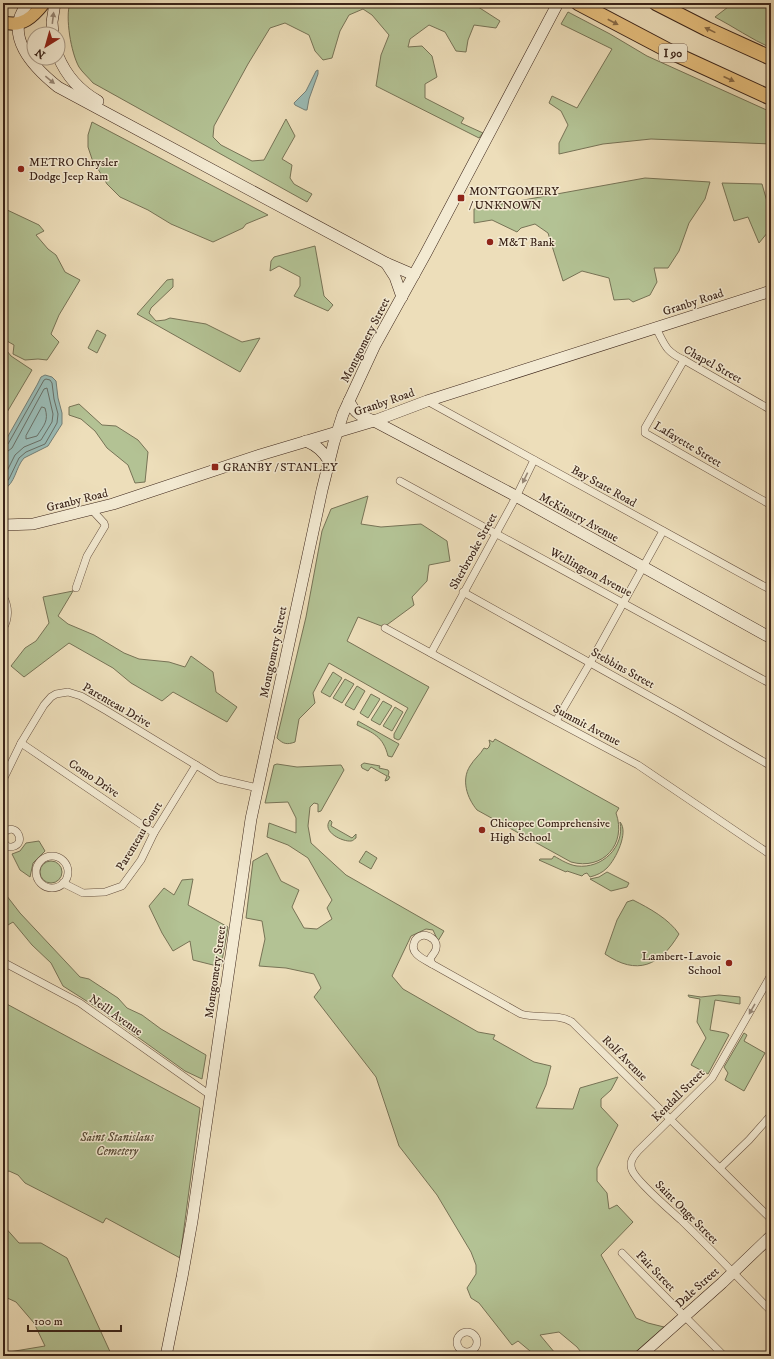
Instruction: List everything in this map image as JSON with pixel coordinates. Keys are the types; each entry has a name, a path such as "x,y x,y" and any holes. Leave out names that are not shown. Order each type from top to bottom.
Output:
{"highway":[{"name":"I 90","path":"578,3 673,53 771,98"},
{"path":"656,3 707,29 771,58"}],"main road":[{"path":"28,3 19,15 19,36 26,53 40,71 58,87 386,263 414,275"},
{"path":"3,22 18,24 25,21 34,15 44,3"},
{"path":"52,26 56,3"},
{"name":"Montgomery Street","path":"166,1356 182,1277 251,819 296,606 329,461 349,401 375,345 414,275 558,3"},
{"path":"64,66 69,76 80,89 90,97 394,260 414,275"},
{"path":"386,263 395,277 402,297"},
{"name":"Granby Road","path":"3,525 33,524 114,504 306,441 374,421 427,401 771,290"},
{"name":"McKinstry Avenue","path":"349,401 356,413 360,416 374,421 516,497 771,638"},
{"path":"306,441 316,446 324,453 329,461"},
{"name":"Dale Street","path":"640,1356 771,1236"}],"street":[{"name":"Chapel Street","path":"656,328 668,351 673,355 771,410"},
{"name":"Lafayette Street","path":"684,360 645,428 645,433 771,505"},
{"name":"Bay State Road","path":"427,401 771,590"},
{"name":"Sherbrooke Street","path":"431,653 516,497 534,460"},
{"name":"Wellington Avenue","path":"400,481 771,684"},
{"path":"76,588 88,556 105,526 92,510"},
{"path":"556,721 663,531"},
{"name":"Stebbins Street","path":"463,592 678,712 771,766"},
{"path":"3,596 8,611 6,624 3,629"},
{"name":"Summit Avenue","path":"385,628 638,765 771,855"},
{"name":"Parenteau Drive","path":"3,780 21,743 47,700 56,694 68,692 81,696 146,734 196,766 222,780 258,788"},
{"name":"Como Drive","path":"21,743 154,833"},
{"name":"Parenteau Court","path":"63,883 83,893 105,892 122,886 141,860 154,833 196,766"},
{"path":"3,832 15,830 19,835 19,840 16,845 11,847 6,846 3,842"},
{"path":"53,856 62,860 66,864 67,874 63,883 59,886 49,887 40,882 36,873 37,867 43,859 53,856"},
{"name":"Neill Avenue","path":"3,962 80,1003 210,1095"},
{"name":"Rolf Avenue","path":"432,964 521,1014 564,1018 572,1022 771,1219"},
{"name":"Kendall Street","path":"631,1164 632,1159 638,1151 712,1078 771,975"},
{"path":"720,1168 754,1135 771,1115"},
{"name":"Saint Onge Street","path":"631,1164 632,1171 640,1180 771,1311"},
{"name":"Fair Street","path":"622,1253 724,1356"}],"green space":[{"path":"70,3 472,3 500,21 496,28 474,25 468,40 466,52 456,51 445,32 429,25 410,39 408,47 422,46 432,56 437,77 425,84 425,98 464,118 461,123 483,133 479,138 376,86 381,55 389,35 372,15 363,9 349,15 340,31 332,58 323,60 315,51 309,35 285,23 270,28 248,64 214,126 213,137 221,145 252,161 264,160 286,119 295,136 282,159 292,165 290,178 294,184 312,194 307,202 93,83 79,67 71,44 68,17"},
{"path":"725,3 771,3 771,48 715,17 728,7"},
{"path":"568,12 610,34 647,56 771,112 771,144 651,139 603,144 559,154 559,143 568,125 561,111 549,103 552,96 577,108 612,49 561,24"},
{"path":"92,122 268,215 246,224 243,228 213,242 171,224 148,210 120,197 107,184 92,159 88,147 88,135"},
{"path":"645,178 710,182 705,199 689,223 679,251 668,268 654,268 657,282 650,295 633,302 629,299 614,300 609,278 582,271 563,281 548,233 535,224 521,228 517,232 492,220 474,223 474,209"},
{"path":"722,183 762,184 768,205 768,232 759,243 748,217 734,221"},
{"path":"3,208 39,225 44,231 36,235 48,249 56,255 65,272 80,280 59,315 51,334 59,342 47,360 25,360 13,354 14,345 7,341 3,343"},
{"path":"315,246 324,296 333,305 328,311 294,296 300,286 300,277 279,266 270,271 271,261 274,257"},
{"path":"173,279 173,287 151,308 149,313 156,321 170,318 206,324 242,342 260,338 240,372 137,314 167,280"},
{"path":"97,330 106,335 97,353 88,348"},
{"path":"3,346 11,356 32,370 3,419"},
{"path":"79,404 102,425 116,426 138,440 148,452 145,482 135,483 128,465 107,448 95,431 81,419 69,415 69,407"},
{"path":"368,496 361,524 381,527 421,524 447,541 450,561 429,565 427,581 412,597 414,605 384,627 358,617 347,641 429,687 400,739 398,740 394,738 394,734 408,708 329,663 313,693 315,703 299,719 295,742 287,744 283,743 277,738 306,617 322,531 331,509"},
{"path":"73,591 58,616 68,624 94,635 124,653 139,659 169,662 185,667 191,656 213,672 216,692 237,707 227,722 173,692 162,701 131,683 113,668 69,643 24,677 11,666 25,648 36,641 49,623 43,597"},
{"path":"333,672 342,678 330,697 321,692"},
{"path":"345,679 354,684 342,703 333,698"},
{"path":"357,686 365,691 354,710 345,705"},
{"path":"371,694 380,699 368,718 360,713"},
{"path":"383,701 392,706 380,725 371,720"},
{"path":"395,707 403,712 392,731 383,726"},
{"path":"358,721 399,744 392,757 388,756 386,749 377,736 357,725"},
{"path":"495,739 619,808 616,813 619,824 618,835 610,852 602,859 593,862 583,864 571,862 477,810 470,800 466,789 467,771 484,748 487,749 489,747 489,740 493,742"},
{"path":"364,763 380,766 379,768 388,770 388,776 390,777 385,781 387,776 371,767 368,771 362,768 361,765"},
{"path":"277,764 297,767 341,765 344,770 321,811 318,812 318,804 314,803 310,807 308,826 311,843 346,875 444,931 438,941 433,930 426,929 411,936 392,976 403,989 478,1032 495,1035 493,1039 534,1062 551,1066 546,1085 536,1108 573,1109 580,1088 618,1077 611,1090 601,1099 601,1107 618,1125 597,1168 597,1181 607,1193 609,1209 617,1205 633,1222 601,1255 636,1318 664,1327 631,1356 584,1356 577,1347 559,1332 540,1335 555,1353 554,1356 536,1356 518,1341 512,1345 479,1303 471,1298 467,1288 476,1274 476,1265 471,1252 437,1195 399,1146 376,1077 314,997 321,988 314,974 286,968 259,966 265,939 262,921 246,918 253,861 267,853 281,881 299,890 292,907 304,928 317,929 332,919 327,908 332,900 308,858 288,845 267,837 269,823 296,833 296,818 288,802 265,803 274,765"},
{"path":"330,820 332,822 331,826 352,838 356,834 356,838 352,841 347,841 338,838 328,828"},
{"path":"620,822 623,832 620,845 611,864 599,874 590,877 587,873 582,876 567,871 566,872 539,860 552,859 554,856 577,866 595,864 603,860 615,848 621,831"},
{"path":"39,841 45,851 33,863 30,877 20,870 12,854 20,851 26,843"},
{"path":"366,851 377,858 371,869 359,862"},
{"path":"51,861 55,862 61,868 61,876 55,882 51,883 47,882 41,876 40,872 41,868 47,862"},
{"path":"607,872 629,883 627,887 611,891 590,879 599,877"},
{"path":"193,879 188,905 228,927 221,967 193,960 190,941 173,951 162,933 149,906 164,888 174,895 182,880"},
{"path":"3,891 20,913 80,977 89,979 118,998 127,1008 142,1015 161,1029 206,1055 202,1079 185,1071 96,1007 63,986 51,963 32,945 13,922 3,928"},
{"path":"633,900 652,910 670,923 679,934 664,954 647,964 637,966 627,965 605,954 617,920 627,902"},
{"path":"688,995 701,997 719,995 740,997 740,1004 715,1000 710,1030 729,1035 708,1074 691,1065 706,1038 697,1022 700,999 689,997"},
{"name":"Saint Stanislaus Cemetery","path":"3,1002 200,1108 180,1258 106,1218 103,1223 25,1183 18,1175 9,1171 3,1173"},
{"path":"744,1033 747,1035 744,1041 765,1053 744,1091 725,1080 728,1073 724,1067"},
{"path":"3,1225 19,1243 41,1243 67,1258 112,1356 3,1356 3,1353 45,1346 34,1323 16,1302 3,1296"}],"water":[{"path":"318,70 307,110 305,110 294,103 306,91 316,71"},
{"path":"45,375 52,377 56,381 62,413 62,424 48,446 24,458 13,479 3,490 3,445 41,377"}],"place":[{"name":"METRO Chrysler Dodge Jeep Ram","path":"21,169"},
{"name":"MONTGOMERY / UNKNOWN","path":"461,198"},
{"name":"M&T Bank","path":"490,242"},
{"name":"GRANBY / STANLEY","path":"215,467"},
{"name":"Chicopee Comprehensive High School","path":"482,830"},
{"name":"Lambert-Lavoie School","path":"729,963"}]}
